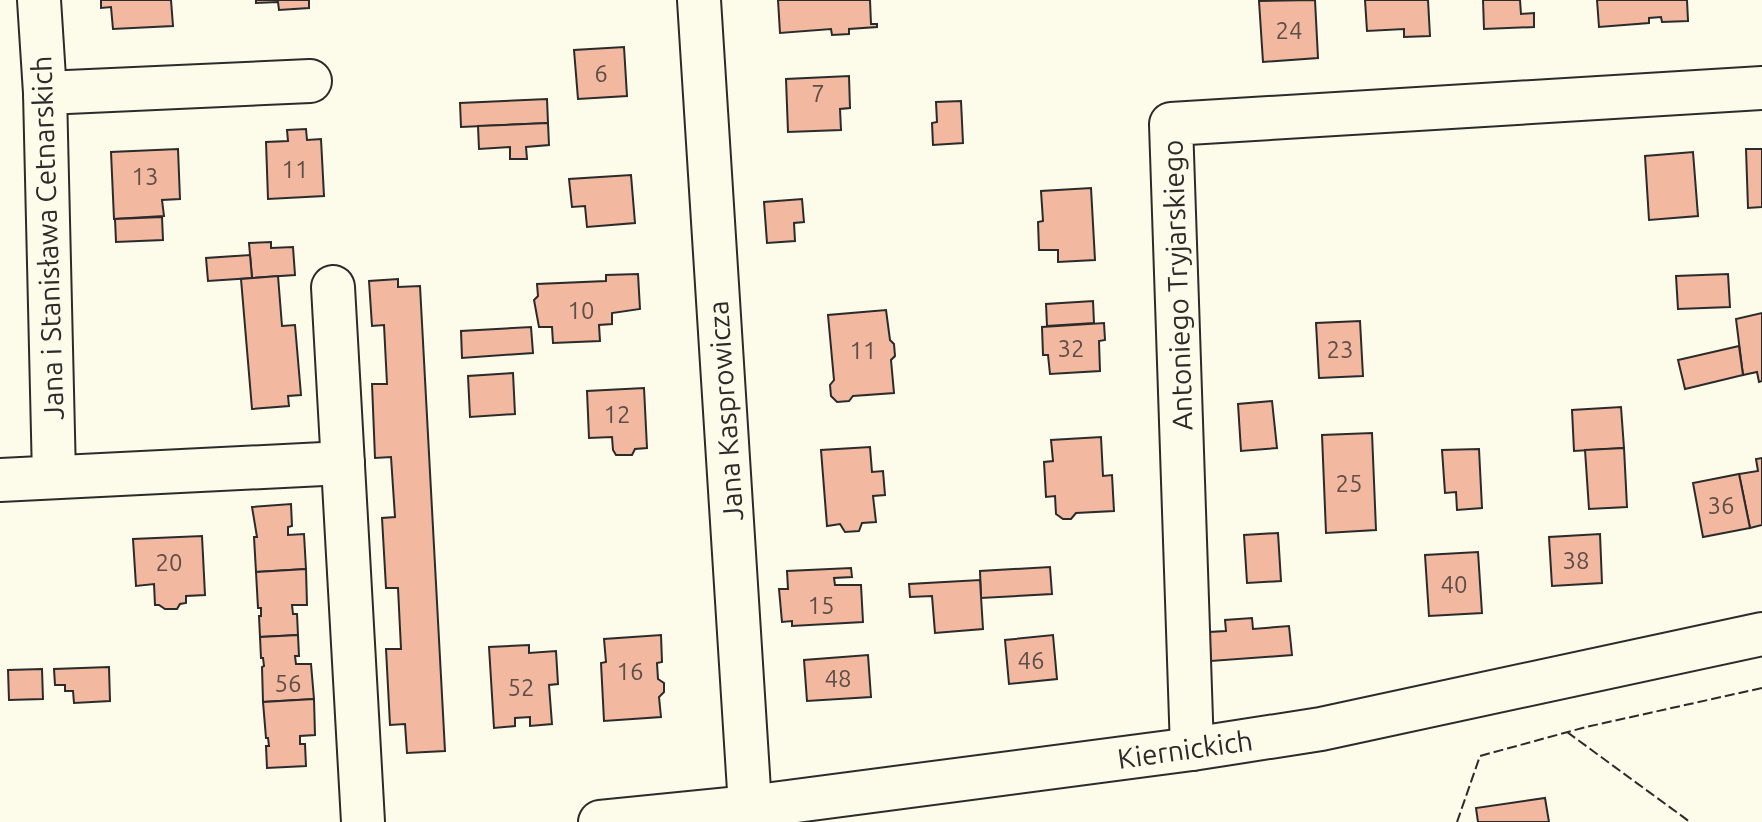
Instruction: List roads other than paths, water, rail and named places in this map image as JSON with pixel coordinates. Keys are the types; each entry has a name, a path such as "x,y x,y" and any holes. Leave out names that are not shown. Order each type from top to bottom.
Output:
{"street":[{"name":"Jana i Stanisława Cetnarskich","path":"39,0 45,93 54,476"},
{"name":"Jana Kasprowicza","path":"699,0 751,814"},
{"path":"45,93 310,81"},
{"name":"Antoniego Tryjarskiego","path":"1192,749 1171,124 1762,88"},
{"path":"333,287 363,822"},
{"path":"0,480 343,463"},
{"name":"Kiernickich","path":"600,822 751,814 1321,729 1762,634"}]}
